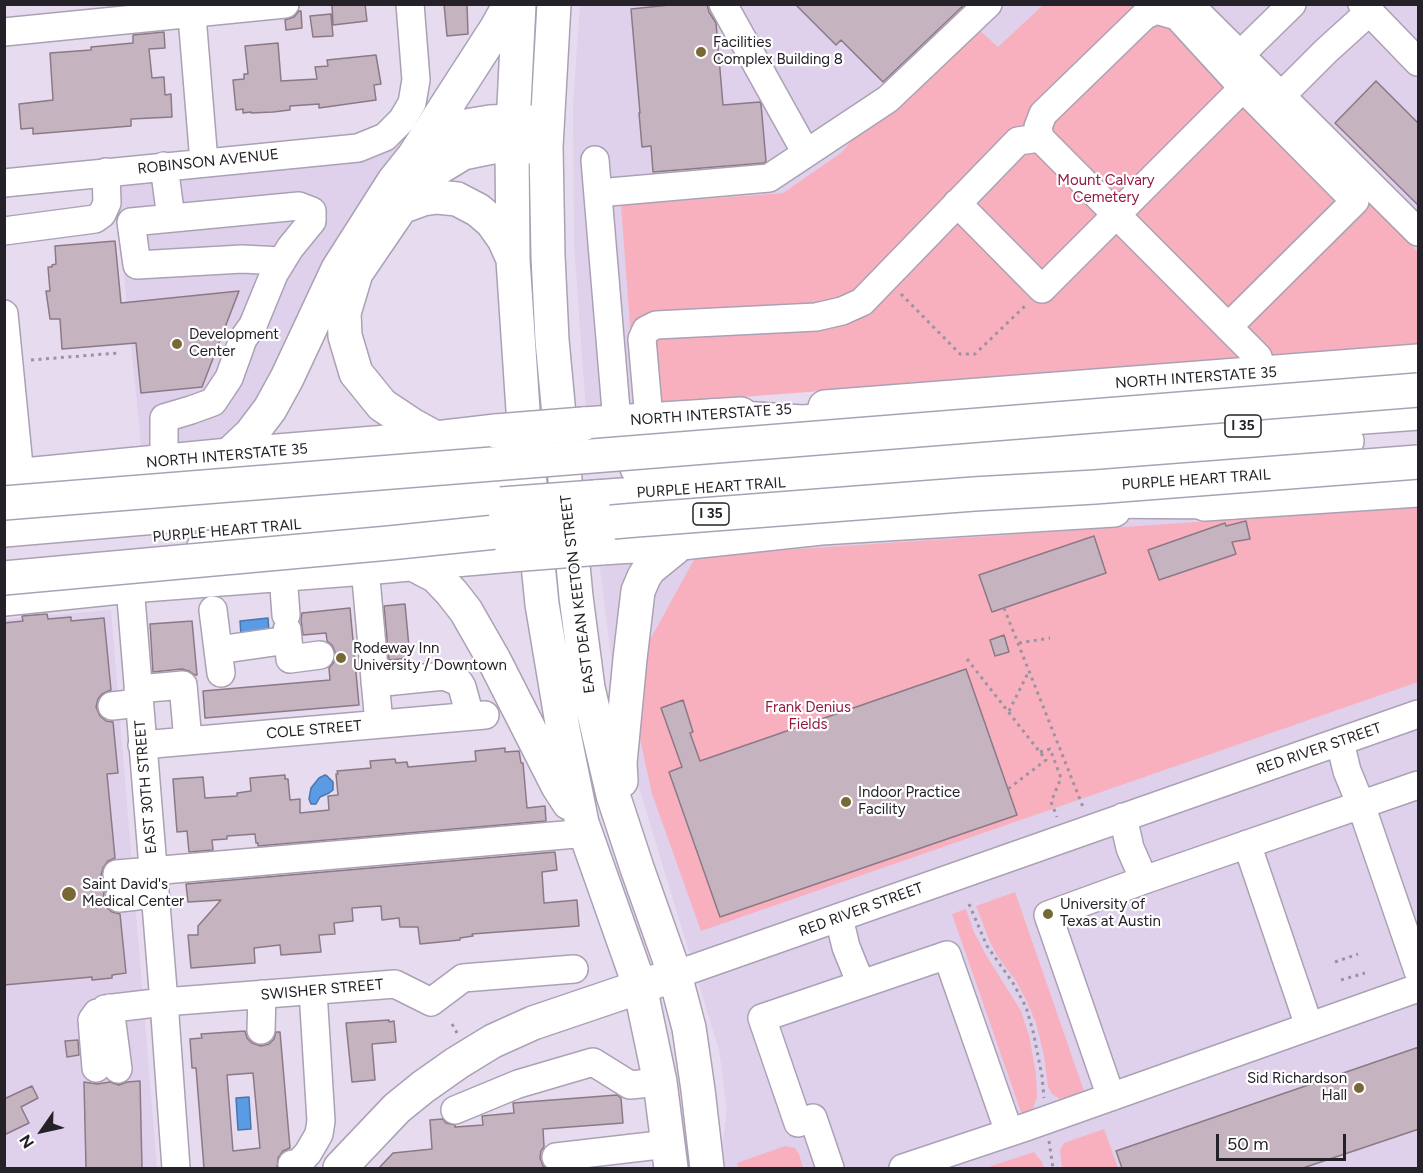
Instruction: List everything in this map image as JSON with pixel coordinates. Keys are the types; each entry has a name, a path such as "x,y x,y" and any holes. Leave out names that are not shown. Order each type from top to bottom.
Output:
{"main road":[{"path":"230,455 251,434 270,409 338,269 394,181 414,156 510,4"},
{"path":"519,4 512,133 513,260 524,425 542,604 562,729 584,828 640,987 660,1082 670,1156"},
{"name":"EAST DEAN KEETON STREET","path":"554,4 546,135 552,340 576,597 588,688 613,795 675,975 689,1028 699,1090 707,1168"},
{"path":"414,156 446,133 460,127 490,122 512,133 546,135"},
{"path":"436,438 382,405 356,373 345,336 344,313 356,273 401,207 435,170 463,153 492,147 512,133"},
{"path":"401,207 423,199 437,197 457,199 492,222 504,239 513,260"},
{"name":"NORTH INTERSTATE 35","path":"10,486 164,461 496,431 1419,362"},
{"name":"I 35","path":"10,486 1419,390"},
{"name":"PURPLE HEART TRAIL","path":"4,530 238,510 502,492 1067,439 1419,413"},
{"path":"711,416 802,422 866,420 1067,439"},
{"name":"PURPLE HEART TRAIL","path":"593,484 637,494 1141,458 1419,435"},
{"name":"PURPLE HEART TRAIL","path":"4,578 624,520 1419,462"},
{"path":"4,599 130,586 681,543 821,528 1419,490"},
{"name":"PURPLE HEART TRAIL","path":"4,552 406,516 502,492"},
{"path":"637,494 772,498 1233,502"},
{"path":"4,589 318,523"},
{"path":"637,868 625,817 620,763 638,591 650,569 681,543"},
{"path":"413,564 436,576 466,611 494,660 558,786 584,828"},
{"name":"RED RIVER STREET","path":"340,1168 397,1108 456,1063 494,1041 532,1023 675,975"}],"street":[{"path":"4,32 192,9 285,4"},
{"name":"ROBINSON AVENUE","path":"4,183 358,148 385,137 402,120 412,103 416,80 410,4"},
{"path":"723,4 806,153"},
{"path":"598,193 769,178 888,99 988,4"},
{"path":"1189,4 1419,232"},
{"path":"1240,55 1292,4"},
{"path":"1281,96 1365,8 1419,62"},
{"path":"192,9 204,162"},
{"path":"1227,327 1355,201 1243,88 1177,16 1156,10 1144,16 1043,114 1038,126 1040,138 1227,327 1258,357 1263,373"},
{"path":"957,203 1042,289 1243,88"},
{"path":"633,420 642,339 646,330 656,325 816,317 842,311 862,302 1018,141 1040,138"},
{"path":"595,160 598,193 633,420"},
{"path":"164,166 171,218"},
{"path":"4,231 95,219 102,214 107,203 106,172"},
{"path":"164,461 164,418 213,402 230,378 243,339 253,325 274,274 282,261 290,248 312,221 312,211 299,206 131,222 137,266 242,259 282,261"},
{"path":"4,314 10,486"},
{"path":"364,568 379,724"},
{"path":"283,574 290,659 320,655"},
{"name":"EAST 30TH STREET","path":"130,586 176,1168"},
{"path":"213,610 220,661 287,628"},
{"name":"COLE STREET","path":"142,745 478,716 459,682 444,676 375,683"},
{"path":"112,706 139,696 183,685 188,741"},
{"name":"RED RIVER STREET","path":"675,975 1419,714"},
{"path":"1340,742 1347,771 1419,971"},
{"path":"1111,1097 1048,915 1419,785"},
{"path":"1123,817 1130,848 1143,880"},
{"path":"118,886 584,828"},
{"path":"1247,844 1309,1026"},
{"path":"839,918 846,947 861,984"},
{"path":"830,1168 813,1118 798,1123 762,1018 946,955 1009,1132"},
{"name":"SWISHER STREET","path":"107,1068 104,1010 164,1002 395,984 431,1002 463,978 574,969"},
{"path":"903,1168 1419,988"},
{"path":"292,1164 299,1163 308,1153 319,1134 321,1121 313,991"},
{"path":"261,1030 262,994"},
{"path":"455,1110 518,1084 593,1062 630,1085 660,1082"},
{"path":"556,1157 670,1156"}],"path":[{"path":"885,278 960,354 975,354 1042,289"},
{"path":"31,360 118,353"},
{"path":"1004,608 1083,807"},
{"path":"1018,643 1050,638"},
{"path":"967,659 1046,760 1008,789"},
{"path":"1009,711 1029,671"},
{"path":"1040,752 1050,749 1062,778 1051,802 1057,817"},
{"path":"969,904 987,946 1013,983 1026,1007 1042,1076 1053,1168"},
{"path":"1335,962 1358,954"},
{"path":"1341,980 1365,973"},
{"path":"452,1024 458,1034"}],"shaded area":[{"path":"580,5 1043,5 998,48 978,29 853,138 842,152 783,193 622,205 636,405 586,411 574,244 573,105"},
{"path":"1174,5 1418,5 1418,252"},
{"path":"400,142 403,146 240,431 205,447 142,454 115,186 350,164 377,157"},
{"name":"University of Texas at Austin","path":"1418,499 1418,1168 719,1168 727,1110 719,1050 636,778 616,696 599,561"},
{"name":"Saint David's Medical Center","path":"111,610 157,1168 5,1168 5,619"}],"green space":[{"name":"Mount Calvary Cemetery","path":"1043,5 1174,5 1418,252 1418,346 636,405 621,205 783,193 842,152 853,138 978,29 998,47"},
{"name":"Frank Denius Fields","path":"1418,507 1418,682 701,931 652,794 638,730 645,649 696,556"},
{"path":"1015,892 1085,1094 1070,1100 1060,1099 1052,1094 1048,1087 1036,1023 1016,981 990,942 976,906"},
{"path":"966,909 974,932 986,955 1021,1011 1029,1035 1036,1074 1037,1098 1032,1110 1027,1114 1022,1115 952,914"},
{"path":"1104,1129 1118,1168 1062,1168 1060,1150 1064,1143"},
{"path":"785,1146 795,1148 803,1168 738,1168 737,1163"},
{"path":"1034,1152 1044,1168 985,1168"}],"water":[{"path":"268,618 269,632 241,635 240,621"},
{"path":"325,775 333,782 333,790 320,797 316,804 311,804 309,799 311,788 319,778"},
{"path":"249,1097 251,1129 238,1130 236,1098"}],"building":[{"path":"365,4 367,21 333,25 332,5"},
{"path":"444,4 467,4 468,34 447,36"},
{"name":"Facilities Complex Building 8","path":"679,4 707,4 716,23 723,105 760,102 766,161 764,163 653,172 651,146 642,147 631,9"},
{"path":"795,4 965,4 883,82 841,40 836,45"},
{"path":"301,11 302,28 286,30 285,20 294,17"},
{"path":"331,14 333,36 313,37 310,16"},
{"path":"164,32 165,48 149,49 152,78 164,77 165,95 171,94 172,117 131,119 131,126 33,134 33,128 21,129 19,104 53,100 50,53 91,50 91,47 133,43 133,35"},
{"path":"278,43 281,81 317,79 315,67 328,66 327,60 376,55 381,84 374,85 376,100 319,108 319,104 290,106 290,110 273,112 243,113 243,109 236,110 233,80 244,79 244,74 248,74 245,46"},
{"path":"1376,81 1419,124 1419,206 1335,123"},
{"path":"115,241 121,303 239,291 202,387 141,393 136,343 62,349 60,319 50,319 46,291 50,291 48,267 56,264 55,246"},
{"path":"1246,521 1250,539 1232,542 1236,554 1159,580 1148,550 1225,523 1226,526"},
{"path":"1094,536 1106,573 992,612 979,575"},
{"path":"405,604 410,658 389,660 384,606"},
{"name":"Rodeway Inn University / Downtown","path":"350,608 359,705 205,718 203,691 330,680 329,668 334,662 335,652 327,641 326,633 303,635 302,613"},
{"path":"47,614 48,619 71,617 71,621 104,618 111,690 102,694 96,707 100,716 106,721 113,722 118,773 107,774 115,858 108,861 101,875 108,887 103,899 106,907 120,914 126,973 112,975 112,978 92,980 92,977 4,985 4,623 23,621 22,616"},
{"path":"192,621 197,675 182,669 153,672 150,624"},
{"path":"1004,635 1009,652 995,656 990,640"},
{"name":"Indoor Practice Facility","path":"966,669 1017,815 720,917 669,772 682,767 661,708 683,700 693,732 690,733 700,761"},
{"path":"505,748 505,752 519,751 521,763 523,763 527,808 545,806 546,821 258,846 255,834 227,836 227,839 212,840 213,850 189,852 187,831 177,832 173,779 203,777 205,798 237,796 237,793 251,791 250,778 285,775 285,779 288,779 290,800 300,799 300,813 329,810 328,796 338,795 337,771 371,768 370,761 395,759 396,763 407,762 408,767 476,761 475,751"},
{"path":"555,852 557,870 542,872 544,903 577,900 579,926 472,934 473,936 460,938 460,940 420,944 418,927 400,927 399,918 382,920 381,906 352,908 353,921 334,923 335,934 319,935 321,952 281,955 280,945 254,948 255,963 191,968 188,935 198,935 198,926 221,900 188,902 186,884"},
{"path":"389,1020 389,1022 394,1021 396,1042 372,1044 375,1080 352,1082 346,1023"},
{"path":"245,1031 252,1043 261,1046 269,1044 276,1032 280,1032 290,1148 283,1151 278,1158 277,1168 204,1168 196,1068 192,1068 190,1039 202,1038 201,1034","holes":["253,1073 260,1148 233,1151 227,1075"]},
{"path":"78,1040 79,1055 67,1057 65,1041"},
{"name":"Sid Richardson Hall","path":"1419,1047 1419,1129 1303,1168 1122,1168 1116,1151"},
{"path":"140,1081 142,1168 86,1168 84,1082 97,1084 110,1082 119,1085"},
{"path":"32,1086 38,1098 21,1107 29,1123 4,1135 4,1099"},
{"path":"617,1095 621,1098 623,1123 543,1129 544,1147 540,1158 546,1168 379,1168 393,1153 432,1149 430,1120 443,1119 455,1127 483,1125 482,1116 514,1113 513,1103"}],"place":[{"name":"Facilities Complex Building 8","path":"701,52"},
{"name":"Development Center","path":"177,344"},
{"name":"Rodeway Inn University / Downtown","path":"341,658"},
{"name":"Indoor Practice Facility","path":"846,802"},
{"name":"Saint David's Medical Center","path":"69,894"},
{"name":"University of Texas at Austin","path":"1048,914"},
{"name":"Sid Richardson Hall","path":"1359,1088"}]}
